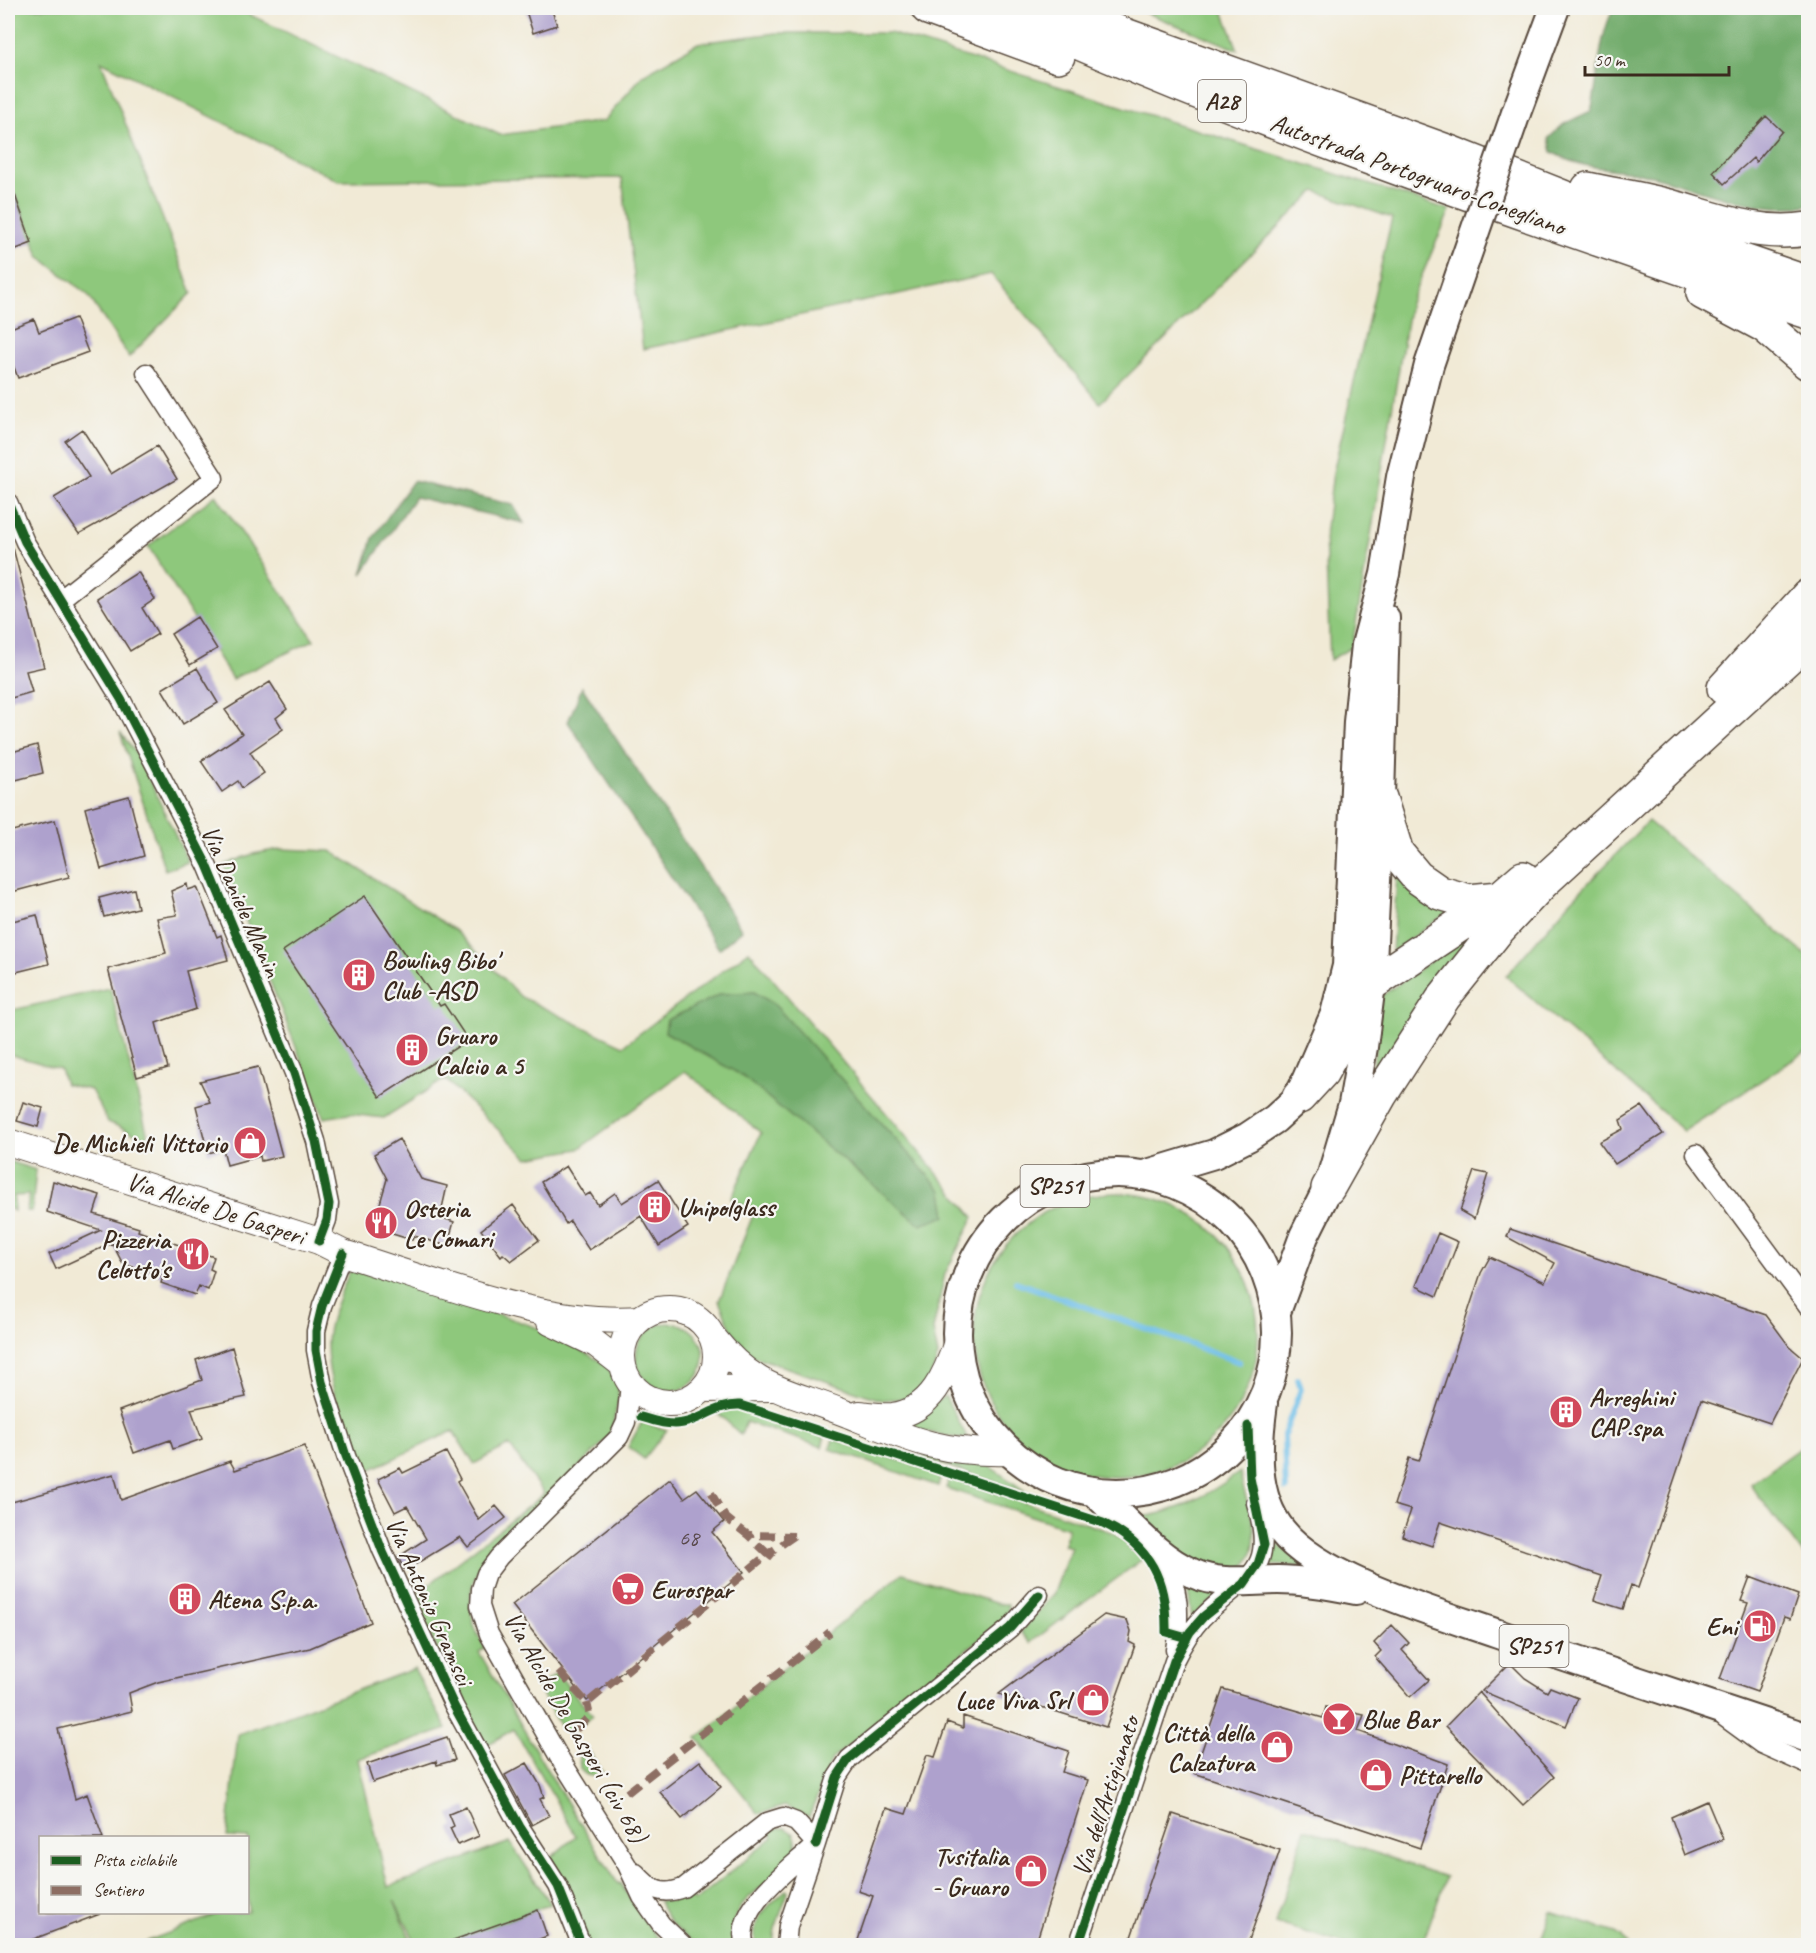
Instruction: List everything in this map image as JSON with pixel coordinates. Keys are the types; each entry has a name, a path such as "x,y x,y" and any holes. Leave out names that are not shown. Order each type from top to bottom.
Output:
{"highway":[{"path":"927,8 1095,72 1214,98"},
{"name":"Autostrada Portogruaro-Conegliano","path":"1000,8 1214,98 1447,186 1809,312"},
{"name":"Autostrada Portogruaro-Conegliano","path":"1061,8 1122,34 1452,153 1606,214 1809,283"},
{"path":"1077,8 1122,34"},
{"path":"1452,153 1558,184 1667,205 1751,230 1790,232 1809,229"},
{"path":"1447,186 1706,294 1765,326 1809,363"},
{"path":"1299,1097 1322,1072 1371,984 1500,898 1650,765 1809,597"},
{"path":"1328,1188 1393,1074 1444,997 1496,932 1543,882 1809,639"},
{"path":"1380,798 1397,854 1417,878 1440,893 1469,900 1500,898"}],"main road":[{"path":"1144,1175 1214,1154 1248,1137 1275,1119 1299,1097 1335,1014 1347,966 1358,722 1366,645 1385,574 1401,477 1429,365 1516,113 1555,8"},
{"path":"1276,1312 1304,1236 1328,1188 1353,1104 1371,984 1385,673 1385,574"},
{"name":"Via Alcide De Gasperi","path":"8,1142 319,1241 343,1253 527,1309 609,1321 640,1319"},
{"name":"SP251","path":"1103,1173 1144,1175 1174,1183 1202,1197 1227,1215 1247,1239 1263,1266 1276,1312 1276,1356 1263,1398 1248,1426 1217,1457 1180,1480 1137,1492 1093,1491 1049,1478 1010,1452 988,1429 972,1402 962,1373 957,1341 960,1301 974,1262 996,1228 1027,1201 1063,1182 1103,1173"},
{"name":"Via Alcide De Gasperi","path":"527,1309 596,1344 627,1374"},
{"path":"712,1336 717,1358 710,1380 703,1389 688,1400 670,1404 652,1400 627,1374 622,1354 627,1335 640,1319 663,1309 686,1312 705,1325 738,1365 770,1388"},
{"name":"SP251","path":"846,1413 893,1416 911,1409 943,1381 957,1341"},
{"path":"703,1389 770,1388"},
{"name":"SP251","path":"770,1388 846,1413 919,1443 952,1450 1010,1452"},
{"name":"SP251","path":"1263,1398 1258,1461 1263,1489 1281,1530 1303,1551 1347,1576 1394,1598 1809,1738"},
{"name":"SP251","path":"1093,1491 1156,1549 1193,1574 1244,1584 1278,1580 1323,1584 1394,1598"}],"street":[{"path":"60,599 214,478 146,373"},
{"name":"Via Daniele Manin","path":"8,502 25,542 121,699 207,865 294,1072 316,1141 328,1189 327,1220 319,1241"},
{"path":"1696,1154 1809,1306"},
{"name":"Via Antonio Gramsci","path":"343,1253 322,1306 316,1331 316,1350 321,1382 346,1456 382,1550 435,1667 520,1827 558,1886 582,1946"},
{"name":"Via Alcide De Gasperi (civ 68)","path":"627,1374 626,1422 619,1437 499,1557 486,1574 481,1589 480,1606 489,1635 559,1757 627,1865 642,1897 655,1915 684,1946"},
{"path":"1174,1661 1190,1632 1204,1616 1244,1584 1258,1564 1264,1545 1250,1478 1248,1426"},
{"path":"1156,1549 1169,1569 1179,1600 1179,1627 1174,1661"},
{"path":"786,1946 788,1926 837,1777 849,1759 1010,1628 1040,1595"},
{"name":"Via dell'Artigianato","path":"1078,1946 1174,1661"},
{"path":"1706,1704 1761,1744 1809,1765"},
{"name":"Via Alcide De Gasperi (civ 68)","path":"627,1865 651,1890 670,1893 683,1888 774,1818 783,1817 796,1822 816,1844"},
{"path":"745,1946 742,1928 753,1905 816,1844"}],"green space":[{"path":"8,8 236,8 500,135 604,121 643,75 698,43 776,33 890,33 1450,210 1410,303 1352,647 1330,660 1325,535 1333,473 1392,218 1315,191 1100,403 991,274 643,349 622,178 339,181 101,61 192,293 129,357 88,295 39,256 16,196 8,198"},
{"path":"1134,8 1222,8 1238,50"},
{"path":"1614,8 1808,8 1808,205 1787,207 1745,203 1639,173 1584,165 1552,152 1549,138 1564,124 1591,111 1604,33"},
{"path":"413,481 513,505 524,523 415,497 362,574 373,538"},
{"path":"216,495 314,640 232,679 148,546"},
{"path":"582,687 742,930 719,949 568,722"},
{"path":"120,732 138,756 188,862 165,870"},
{"path":"1648,821 1808,957 1808,1050 1684,1131 1506,976 1570,902"},
{"path":"280,849 331,851 455,930 521,997 623,1046 749,951 974,1217 945,1274 933,1330 938,1356 928,1384 907,1398 881,1400 750,1355 732,1331 719,1301 755,1210 731,1199 761,1133 685,1071 579,1149 528,1158 445,1079 384,1118 349,1114 324,1118 224,865 253,854"},
{"path":"1397,876 1451,910 1392,952"},
{"path":"1481,926 1372,1081 1380,997"},
{"path":"110,988 149,1140 108,1122 91,1090 65,1084 60,1069 8,1054 8,1011"},
{"path":"754,992 774,1004 942,1191 946,1216 921,1225 741,1075 665,1032 667,1020 721,994"},
{"path":"8,1161 36,1170 32,1211 27,1211 29,1195 14,1196 14,1211 8,1207"},
{"path":"1116,1193 1157,1199 1183,1210 1206,1225 1226,1245 1241,1268 1252,1294 1258,1335 1252,1376 1241,1402 1226,1425 1206,1445 1183,1460 1157,1471 1116,1477 1075,1471 1049,1460 1026,1445 1006,1425 991,1402 980,1376 974,1335 980,1294 991,1268 1006,1245 1026,1225 1049,1210 1075,1199"},
{"path":"364,1267 552,1333 605,1364 616,1379 619,1398 610,1436 483,1562 473,1584 470,1605 474,1626 485,1648 479,1652 546,1768 618,1884 620,1883 650,1929 665,1945 586,1945 580,1916 550,1858 576,1836 514,1729 485,1746 412,1598 544,1494 509,1445 474,1464 453,1431 363,1473 334,1392 327,1342 332,1316 348,1275 351,1270"},
{"path":"670,1323 683,1326 694,1333 701,1344 704,1357 701,1370 694,1381 683,1388 670,1391 657,1388 646,1381 639,1370 636,1357 639,1344 646,1333 657,1326"},
{"path":"945,1396 967,1437 962,1439 898,1426"},
{"path":"729,1409 742,1409 825,1436 822,1447 746,1422 741,1435 718,1413"},
{"path":"642,1422 667,1430 644,1459 628,1447"},
{"path":"833,1439 942,1474 938,1486 830,1449"},
{"path":"1808,1442 1808,1561 1750,1484"},
{"path":"920,1457 986,1464 1028,1493"},
{"path":"1240,1472 1255,1536 1249,1560 1240,1571 1187,1560 1142,1517 1182,1506"},
{"path":"950,1477 1114,1533 1144,1558 1030,1643 1021,1632 1054,1593 1071,1547 1064,1545 1068,1528 946,1488"},
{"path":"1274,1542 1311,1570 1295,1566 1270,1565"},
{"path":"903,1573 998,1604 1008,1604 1007,1617 832,1759 809,1817 785,1806 759,1814 697,1738"},
{"path":"1187,1585 1219,1594 1192,1619"},
{"path":"414,1669 447,1729 358,1759 388,1887 510,1842 551,1904 444,1945 417,1945 394,1900 413,1945 135,1946 217,1914 249,1914 249,1836 227,1836 238,1734"},
{"path":"557,1673 593,1716 570,1733 562,1730 538,1687"},
{"path":"587,1749 603,1772 591,1776 580,1769 579,1757"},
{"path":"775,1828 785,1828 794,1834 796,1845 793,1855 777,1874 745,1901 739,1909 734,1927 735,1945 713,1946 698,1943 677,1929 659,1901 672,1901 689,1895 695,1901 773,1837 769,1831"},
{"path":"1305,1829 1446,1877 1422,1945 1349,1945 1275,1923"},
{"path":"786,1890 788,1892 775,1929 773,1945 756,1945 755,1928 758,1921 767,1907"},
{"path":"1551,1912 1621,1935 1627,1945 1539,1945"}],"building":[{"path":"525,8 551,8 557,25 533,33"},
{"path":"1766,116 1782,131 1756,162 1753,158 1724,184 1713,172"},
{"path":"8,181 10,181 32,243 11,251 8,243"},
{"path":"75,318 88,352 18,378 8,351 8,329 34,319 39,332"},
{"path":"82,429 111,474 157,446 177,479 79,534 54,498 89,477 65,441"},
{"path":"13,548 44,667 26,671 32,692 8,699 8,549"},
{"path":"138,572 155,599 142,608 158,634 130,651 97,598"},
{"path":"197,617 217,649 190,665 171,634"},
{"path":"197,668 218,703 183,724 162,689"},
{"path":"270,682 287,709 276,718 283,729 250,752 264,773 242,788 238,781 222,792 201,761 242,734 225,710"},
{"path":"37,745 43,773 8,782 8,753"},
{"path":"129,796 144,856 101,869 85,808"},
{"path":"55,820 69,877 8,893 8,832"},
{"path":"187,884 188,890 197,887 217,937 221,935 228,960 186,971 196,1009 156,1023 168,1068 137,1077 108,969 166,953 157,918 177,915 171,891"},
{"path":"134,889 138,908 104,917 99,898"},
{"name":"Bowling Bibo' Club -ASD","path":"365,896 440,1006 444,1004 468,1040 380,1097 283,951"},
{"path":"37,915 49,964 8,974 8,922"},
{"path":"258,1067 282,1156 261,1161 260,1156 227,1165 223,1149 208,1153 196,1106 210,1102 200,1081"},
{"path":"23,1102 43,1108 38,1127 17,1121"},
{"path":"1642,1106 1663,1134 1615,1164 1599,1142 1623,1129 1620,1120"},
{"path":"399,1139 421,1179 447,1186 440,1217 454,1222 447,1246 414,1236 412,1240 373,1228 387,1179 374,1154"},
{"path":"566,1166 585,1196 590,1193 598,1205 615,1193 622,1203 658,1180 688,1227 659,1246 641,1216 589,1250 570,1221 566,1224 541,1182"},
{"path":"1474,1171 1488,1174 1474,1219 1460,1211"},
{"path":"53,1181 100,1195 94,1214 139,1228 138,1231 214,1257 210,1269 214,1271 208,1290 199,1286 195,1295 161,1283 163,1276 123,1264 112,1243 56,1269 49,1254 101,1230 47,1212"},
{"path":"513,1205 539,1240 511,1261 503,1254 501,1256 481,1230"},
{"name":"Arreghini CAP.spa","path":"1510,1229 1766,1315 1789,1346 1803,1358 1770,1423 1701,1400 1638,1588 1631,1585 1623,1609 1594,1600 1602,1576 1440,1522 1432,1546 1402,1536 1411,1510 1394,1505 1409,1458 1419,1461 1481,1273 1490,1257 1545,1282 1555,1263 1507,1237"},
{"path":"1438,1233 1458,1242 1437,1296 1416,1286"},
{"path":"232,1347 246,1397 191,1409 202,1439 173,1449 170,1440 134,1453 119,1411 202,1380 196,1360"},
{"name":"Atena S.p.a.","path":"304,1446 371,1622 310,1648 158,1682 129,1693 132,1711 58,1729 75,1799 87,1794 102,1836 39,1836 39,1914 100,1914 15,1946 8,1946 8,1503 114,1474 121,1500 230,1461 235,1470"},
{"path":"446,1452 460,1479 457,1481 479,1520 496,1506 506,1518 468,1547 460,1537 404,1569 398,1557 426,1539 407,1506 395,1512 378,1479 400,1468 403,1473"},
{"name":"Eurospar","path":"670,1479 684,1498 697,1489 724,1522 712,1532 744,1572 587,1701 512,1605"},
{"path":"1750,1577 1798,1595 1790,1619 1784,1617 1757,1692 1720,1679 1748,1603 1741,1601"},
{"path":"1104,1615 1127,1620 1131,1631 1129,1642 1135,1645 1106,1727 999,1694"},
{"path":"1392,1625 1409,1643 1402,1650 1429,1680 1410,1697 1375,1657 1381,1651 1374,1643"},
{"path":"1510,1663 1525,1678 1547,1692 1550,1687 1578,1698 1566,1726 1482,1691"},
{"path":"1223,1689 1323,1718 1326,1707 1364,1715 1358,1731 1448,1764 1420,1848 1194,1773"},
{"path":"1479,1692 1554,1777 1523,1805 1446,1726"},
{"path":"963,1716 1069,1751 1062,1772 1088,1780 1035,1946 856,1946 873,1896 858,1891 886,1808 906,1814 927,1755 935,1757 947,1722 963,1728"},
{"path":"447,1737 455,1760 437,1765 436,1761 373,1782 367,1764"},
{"path":"700,1761 721,1787 682,1819 660,1792"},
{"path":"527,1763 540,1785 544,1797 540,1799 549,1816 532,1825 505,1775"},
{"path":"1707,1801 1723,1839 1685,1855 1671,1817"},
{"path":"466,1807 479,1836 458,1845 450,1828 454,1826 449,1814"},
{"path":"1173,1814 1280,1850 1247,1946 1128,1946"},
{"path":"538,1910 547,1936 522,1946 446,1946 445,1943"}],"waterway":[{"path":"1016,1282 1239,1362"},
{"path":"1286,1489 1284,1435 1301,1389 1298,1379"}],"marked path":[{"path":"711,1493 725,1517 748,1535 794,1536"},
{"path":"559,1671 587,1703 768,1554 748,1535"},
{"path":"773,1558 768,1554 794,1536"},
{"path":"627,1793 830,1632"},
{"path":"576,1729 590,1716 587,1703"}],"cycle path":[{"path":"8,502 25,542 121,699 207,865 294,1073 316,1141 329,1204 327,1220 319,1241"},
{"path":"343,1253 322,1306 316,1331 316,1350 322,1382 346,1456 382,1550 454,1706 520,1827 558,1886 582,1946"},
{"path":"641,1417 662,1423 678,1424 691,1421 717,1409 740,1405 1103,1523 1120,1532 1144,1554 1159,1581 1166,1614 1166,1632 1187,1638"},
{"path":"1078,1946 1174,1661 1190,1632 1204,1616 1244,1584 1258,1564 1264,1545 1250,1478 1248,1426"},
{"path":"816,1844 837,1777 849,1759 1010,1628 1039,1595"}],"place":[{"name":"Bowling Bibo' Club -ASD","path":"359,975"},
{"name":"Gruaro Calcio a 5","path":"412,1050"},
{"name":"De Michieli Vittorio","path":"250,1143"},
{"name":"Unipolglass","path":"655,1207"},
{"name":"Osteria Le Comari","path":"381,1223"},
{"name":"Pizzeria Celotto's","path":"193,1254"},
{"name":"Arreghini CAP.spa","path":"1566,1412"},
{"name":"Eurospar","path":"628,1589"},
{"name":"Atena S.p.a.","path":"185,1599"},
{"name":"Eni","path":"1760,1626"},
{"name":"Luce Viva Srl","path":"1093,1700"},
{"name":"Blue Bar","path":"1339,1719"},
{"name":"Città della Calzatura","path":"1277,1747"},
{"name":"Pittarello","path":"1376,1775"},
{"name":"Tvsitalia - Gruaro","path":"1031,1871"}]}
